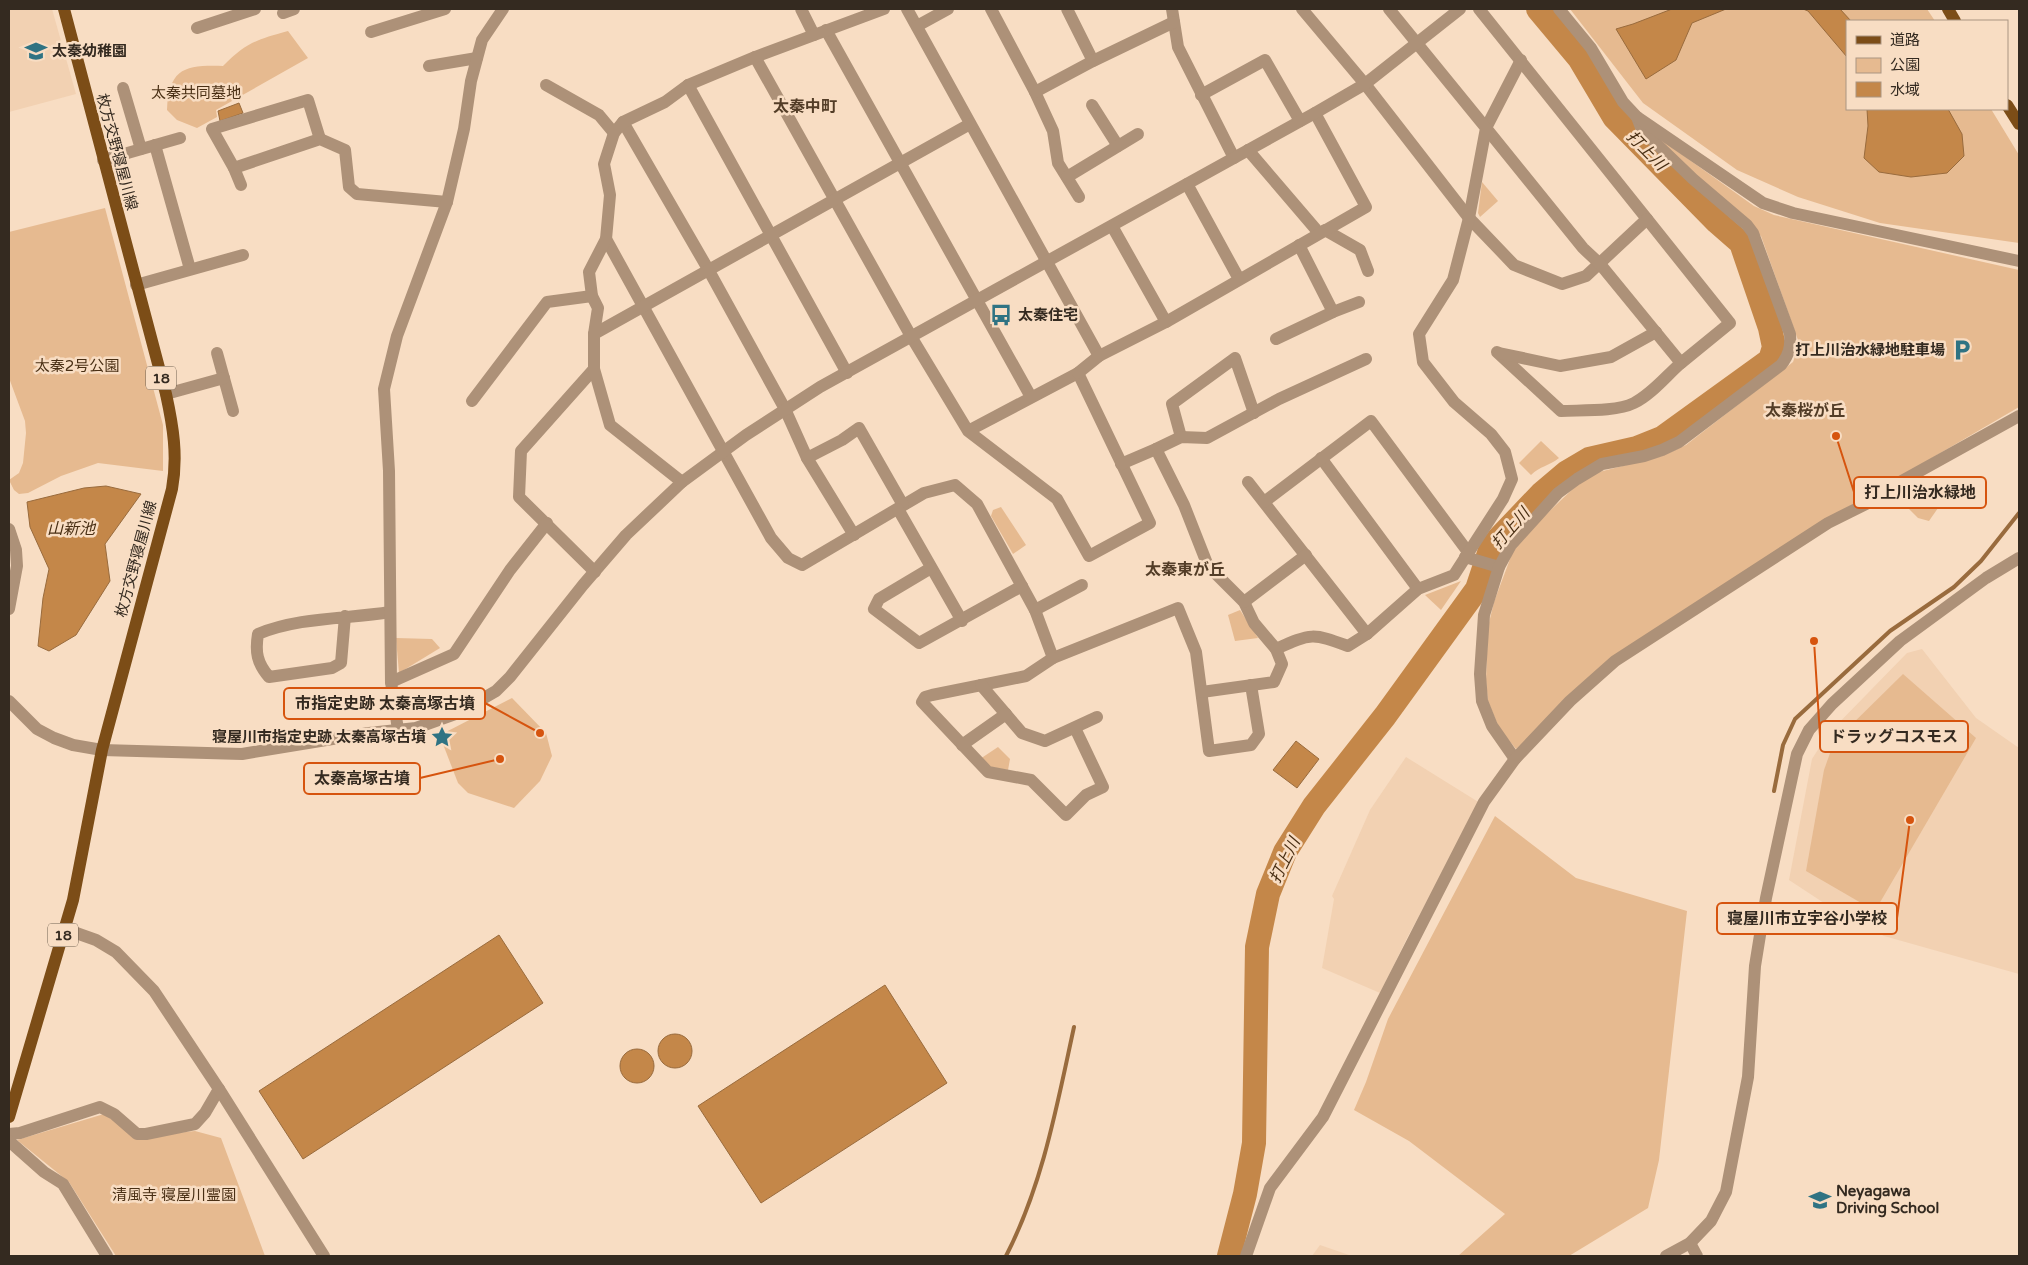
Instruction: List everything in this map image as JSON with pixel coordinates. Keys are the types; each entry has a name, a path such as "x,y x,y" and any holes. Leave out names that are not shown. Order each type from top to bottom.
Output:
{"main road":[{"name":"枚方交野寝屋川線","path":"9,1117 73,900 102,750 174,476 174,437 166,394 64,9"},
{"path":"1948,9 1954,20"},
{"path":"2008,107 2019,124"}],"street":[{"path":"197,28 255,9"},
{"path":"371,32 437,9"},
{"path":"801,9 814,35"},
{"path":"682,482 610,425 594,369 594,334 598,308 592,296 589,272 606,239 610,196 604,164 614,133 623,122 665,102 688,85 755,57 884,9"},
{"path":"907,9 1099,356"},
{"path":"917,26 948,9"},
{"path":"991,9 1054,131 1058,163 1079,197"},
{"path":"1067,9 1093,61"},
{"path":"1302,9 1365,84 1469,218 1514,265 1562,284 1586,276 1647,219"},
{"path":"1389,9 1583,248 1600,264 1681,363"},
{"path":"9,701 37,728 54,738 73,744 102,750 242,754 416,728 458,713 496,691 510,677 626,535 682,482 724,450 785,409 848,373 1365,84 1460,9"},
{"path":"1479,9 1730,323 1681,363 1647,395 1633,404 1622,407 1561,411 1498,352 1560,366 1611,357 1656,332"},
{"path":"1558,9 1591,48 1623,102 1638,117 1763,203 1793,213 2019,261"},
{"path":"398,730 391,682 388,471 384,389 397,336 447,202 464,129 471,81 482,40 500,10"},
{"path":"1035,92 1173,15 1178,47 1234,158"},
{"path":"826,30 1031,398"},
{"path":"755,57 912,338 968,431 1057,499 1089,556 1150,523 1078,373"},
{"path":"429,66 477,58"},
{"path":"1201,95 1264,60 1300,121"},
{"path":"1276,649 1304,636 1319,636 1348,646 1367,634 1418,589 1454,575 1470,556 1503,499 1512,479 1505,452 1491,434 1454,402 1424,362 1419,334 1453,280 1469,218 1486,128 1521,60"},
{"path":"546,85 599,115 614,133"},
{"path":"688,85 848,373"},
{"path":"123,88 141,149"},
{"path":"241,185 234,168 212,129 308,100 320,139"},
{"path":"1092,105 1118,146"},
{"path":"968,431 1078,373 1099,356 1166,322 1366,207 1315,113"},
{"path":"1515,759 1492,726 1482,701 1480,674 1484,615 1499,567 1511,545 1558,493 1576,478 1602,464 1644,456 1679,442 1781,365 1788,356 1791,345 1790,334 1753,233 1642,130 1638,117"},
{"path":"623,122 708,269 785,409 807,458 854,535"},
{"path":"594,334 970,124"},
{"path":"1067,177 1138,134"},
{"path":"103,160 180,138"},
{"path":"234,168 320,139 345,150 349,187 357,194 447,202"},
{"path":"155,145 190,269"},
{"path":"1248,150 1322,232 1360,250 1368,271"},
{"path":"1187,184 1240,279"},
{"path":"1112,226 1166,322"},
{"path":"606,239 771,538 788,558 802,565 924,493 955,486 977,504 1035,610 1053,658"},
{"path":"1298,245 1333,312"},
{"path":"136,284 243,255"},
{"path":"472,402 547,302 592,296"},
{"path":"1276,339 1359,302"},
{"path":"217,353 233,411"},
{"path":"1181,437 1172,404 1235,358 1254,413"},
{"path":"1121,464 1156,450 1181,437 1207,438 1366,359"},
{"path":"594,369 521,451 519,497 595,572"},
{"path":"166,394 224,378"},
{"path":"1246,1256 1270,1188 1323,1118 1484,802 1515,759 1570,701 1615,661 1828,523 1870,502 1891,487 2019,416"},
{"path":"1264,502 1371,421 1470,556 1499,567"},
{"path":"807,458 842,440 859,428 931,568 962,621"},
{"path":"1156,450 1184,505 1208,566 1244,602 1254,623 1276,649 1282,664 1274,682 1202,692"},
{"path":"1321,458 1418,589"},
{"path":"1248,482 1367,634"},
{"path":"391,682 454,654 510,570 547,523"},
{"path":"9,529 16,550 17,566 9,609"},
{"path":"1244,602 1306,556"},
{"path":"1666,1256 1690,1242 1710,1221 1726,1192 1748,1077 1755,966 1766,898 1797,754 1809,730 1832,704 1875,662 1914,630 1986,578 2019,558"},
{"path":"931,568 879,599 874,609 920,643 1022,586"},
{"path":"1035,610 1082,585"},
{"path":"1075,728 1103,787 1086,795 1066,815 1031,780 988,772 922,702 932,694 1026,676 1053,658 1178,608 1196,652 1209,751 1251,746 1258,734 1251,685"},
{"path":"345,616 340,663 332,668 269,677 260,667 256,647 258,634 272,628 345,616 364,616 390,612"},
{"path":"981,685 1022,734 1045,741 1097,716"},
{"path":"962,745 1006,714"},
{"path":"65,929 96,940 116,952 154,991 219,1088 324,1256"},
{"path":"9,1134 100,1107 114,1114 137,1134 146,1134 195,1124 205,1113 219,1088"},
{"path":"9,1141 44,1172 63,1184 107,1256"},
{"path":"1690,1242 1697,1256"}],"shaded area":[{"name":"太秦幼稚園","path":"9,9 52,9 76,94 9,112"},
{"path":"1922,649 1976,718 2019,748 2019,974 1884,936 1824,903 1789,880 1812,759 1828,734 1907,653"},
{"path":"1406,757 1480,803 1408,936 1380,993 1322,968 1334,899 1332,896 1370,810"},
{"path":"1320,1245 1352,1256 1312,1256"}],"green space":[{"path":"1570,9 1927,9 1934,20 1846,20 1846,110 1992,110 2019,155 2019,243 1880,223 1798,197 1737,170 1643,103"},
{"name":"太秦共同墓地","path":"288,31 308,58 216,110 217,117 197,128 177,120 167,110 171,85 182,72 189,68 223,66 252,43"},
{"path":"1649,131 1754,206 1774,215 2019,270 2019,407 1807,531 1659,626 1516,749 1499,728 1488,701 1486,680 1488,627 1494,602 1513,551 1536,524 1579,483 1599,472 1662,456 1686,445 1793,362 1798,348 1798,340 1761,236 1677,160"},
{"path":"1482,182 1498,201 1480,217 1478,213"},
{"name":"太秦2号公園","path":"105,208 163,425 163,471 98,463 61,476 28,493 19,494 14,490 9,480 19,473 23,463 26,433 25,421 9,378 9,232"},
{"path":"1541,441 1559,458 1531,475 1519,463"},
{"path":"1903,503 1933,504 1938,508 1929,521 1918,518"},
{"path":"1001,507 1026,545 1013,554 991,516 993,510"},
{"path":"1461,581 1441,610 1425,595"},
{"path":"1240,610 1258,638 1235,641 1228,615"},
{"path":"396,638 432,639 440,648 399,673"},
{"path":"1903,674 1976,738 1875,911 1806,871 1824,770 1834,742"},
{"path":"512,698 546,733 552,756 540,781 514,808 468,793 458,783 441,739 442,734"},
{"path":"998,747 1010,759 1008,770 985,766 980,759"},
{"path":"1495,816 1576,878 1687,911 1659,1160 1648,1208 1569,1256 1458,1256 1505,1214 1409,1141 1354,1110 1388,1019"},
{"name":"清風寺 寝屋川霊園","path":"104,1114 138,1137 195,1131 221,1138 265,1256 116,1256 69,1182 17,1140"}],"water":[{"path":"1672,9 1726,9 1692,23 1676,60 1646,79 1616,29"},
{"path":"1803,9 1840,9 1850,20 1846,20 1846,56 1808,11"},
{"path":"239,103 243,113 220,121 218,111"},
{"path":"1867,110 1949,110 1962,134 1964,156 1947,173 1911,177 1879,172 1864,158 1868,126"},
{"name":"山新池","path":"106,486 141,494 105,544 110,581 76,635 49,651 38,646 43,598 49,569 30,527 27,502 84,488"},
{"path":"1296,741 1319,759 1297,788 1273,770"},
{"path":"499,935 543,1003 303,1159 259,1091"},
{"path":"885,985 947,1083 761,1203 698,1106"},
{"path":"675,1034 687,1039 692,1051 687,1063 675,1068 663,1063 658,1051 663,1039"},
{"path":"637,1049 649,1054 654,1066 649,1078 637,1083 625,1078 620,1066 625,1054"}],"waterway":[{"name":"打上川","path":"1229,1256 1245,1194 1254,1143 1257,947 1268,894 1285,852 1314,806 1385,716 1477,589 1490,550 1541,494 1567,472 1589,459 1637,448 1662,438 1770,360 1774,347 1770,328 1741,243 1717,222 1614,117 1579,58 1538,9"},
{"path":"1774,791 1783,745 1795,719 1890,631 1954,587 1981,561 2019,513"},
{"path":"1006,1256 1030,1201 1048,1144 1074,1027"}],"place":[{"name":"太秦幼稚園","path":"36,51"},
{"name":"太秦住宅","path":"1001,315"},
{"name":"打上川治水緑地駐車場","path":"1962,350"},
{"name":"打上川治水緑地","path":"1836,436"},
{"name":"ドラッグコスモス","path":"1814,641"},
{"name":"市指定史跡 太秦高塚古墳","path":"540,733"},
{"name":"寝屋川市指定史跡 太秦高塚古墳","path":"442,737"},
{"name":"太秦高塚古墳","path":"500,759"},
{"name":"寝屋川市立宇谷小学校","path":"1910,820"},
{"name":"Neyagawa Driving School","path":"1820,1200"}],"district":[{"name":"太秦中町","path":"805,106"},
{"name":"太秦桜が丘","path":"1805,410"},
{"name":"太秦東が丘","path":"1185,569"}]}
